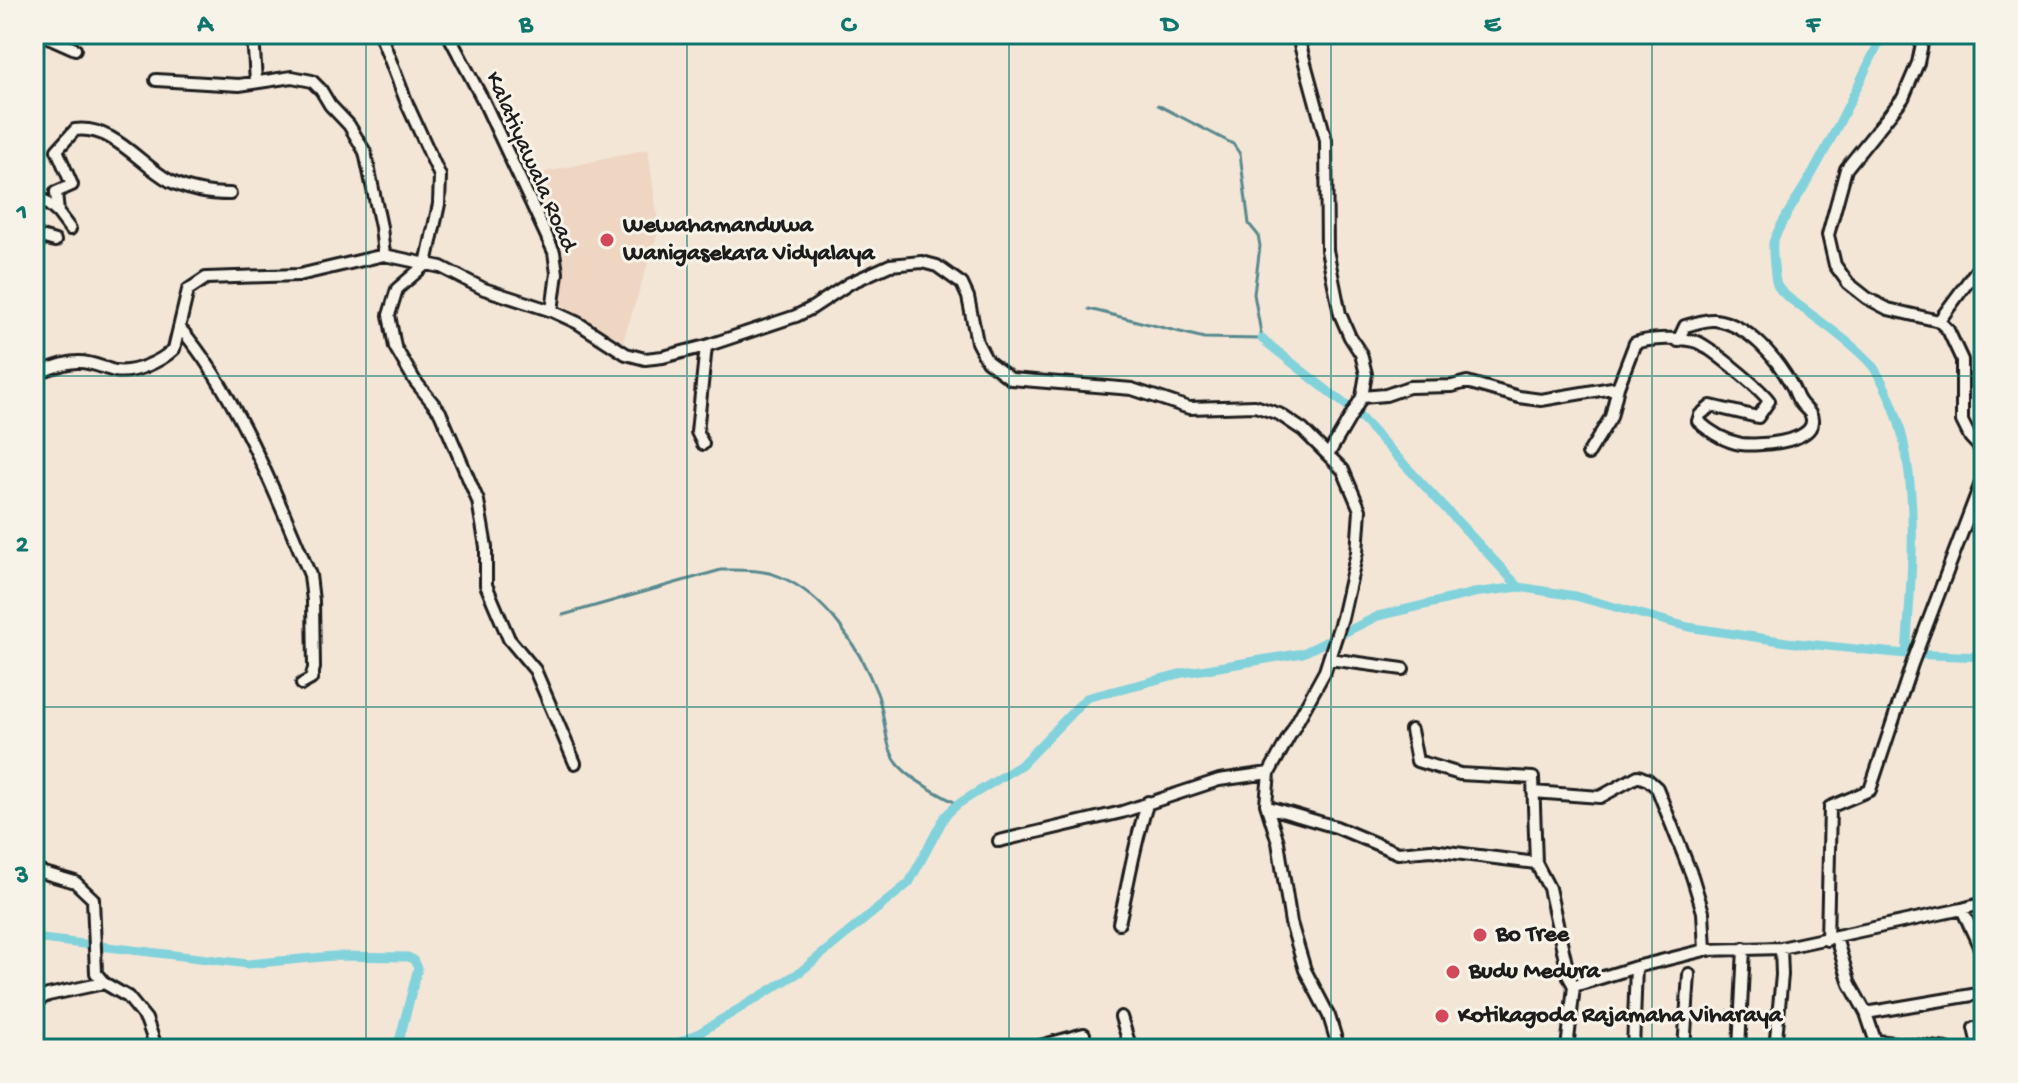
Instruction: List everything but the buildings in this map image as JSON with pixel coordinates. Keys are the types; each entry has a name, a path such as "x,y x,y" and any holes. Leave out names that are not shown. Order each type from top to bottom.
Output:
{"street":[{"path":"41,34 75,49"},
{"path":"253,34 256,82"},
{"path":"380,34 440,176 439,204 426,264 397,289 389,315 395,347 415,381 440,412 478,501 486,547 486,585 509,639 535,670 575,763"},
{"name":"Kalatiyawala Road","path":"448,34 484,102 554,252 557,273 552,311"},
{"path":"1297,34 1326,140 1327,250 1340,314 1361,354 1366,374 1362,397 1328,455"},
{"path":"1924,34 1918,63 1903,98 1846,169 1828,235 1835,265 1848,283 1888,309 1939,321 1948,330 1962,360 1962,421 1970,437 1984,452"},
{"path":"156,80 239,85 292,77 312,81 349,125 365,152 384,255"},
{"path":"58,213 56,192 72,185 57,150 75,130 85,129 116,140 172,182 214,194 230,194"},
{"path":"34,192 58,213 70,229"},
{"path":"34,235 55,241"},
{"path":"34,374 76,362 97,364 117,371 144,367 174,349 188,290 206,278 299,275 384,255 441,267 484,289 552,311 578,323 626,354 645,359 706,346 796,316 850,283 890,265 922,262 937,266 962,284 968,297 977,342 987,361 1011,379 1132,389 1189,408 1255,406 1279,414 1303,430 1343,470 1360,510 1357,552 1342,618 1325,671 1269,773 1265,792 1278,842 1291,923 1305,970 1329,1016 1339,1049"},
{"path":"1939,321 1984,260"},
{"path":"1588,454 1611,417 1618,387 1635,343 1650,338 1678,341 1698,342 1760,389 1769,401 1758,417 1711,406 1700,415 1698,421 1712,434 1739,444 1772,444 1804,435 1811,427 1809,411 1801,405 1771,355 1745,332 1715,320 1704,321 1685,326 1678,341"},
{"path":"179,327 194,344 237,417 310,575 314,668 311,679 302,684"},
{"path":"703,444 697,432 706,346"},
{"path":"1362,397 1386,395 1409,387 1452,386 1467,382 1541,400 1618,387"},
{"path":"1947,1049 1877,1045 1832,939 1830,807 1870,790 1912,664 1984,475"},
{"path":"1329,659 1403,669"},
{"path":"1411,730 1417,761 1460,774 1533,778 1536,863 1549,888 1569,977 1574,986 1567,1049"},
{"path":"999,841 1122,812 1219,780 1269,773"},
{"path":"1533,792 1600,797 1638,776 1657,788 1703,912 1705,950"},
{"path":"1119,923 1129,884 1132,854 1148,802"},
{"path":"1268,807 1336,827 1398,853 1431,850 1536,863"},
{"path":"34,870 75,882 93,899 96,973 104,983 128,997 146,1019 157,1049"},
{"path":"1574,986 1705,950 1781,948 1984,903"},
{"path":"1962,909 1984,957"},
{"path":"1739,1049 1744,948"},
{"path":"1775,1049 1782,975 1781,948"},
{"path":"1633,1049 1636,967"},
{"path":"1684,1049 1689,974"},
{"path":"34,1002 48,995 104,983"},
{"path":"1866,1013 1984,993"},
{"path":"1121,1017 1131,1049"},
{"path":"1974,1028 1979,1049"},
{"path":"1029,1049 1056,1045 1084,1034"}],"shaded area":[{"name":"Wewahamanduwa Wanigasekara Vidyalaya","path":"648,149 659,229 623,341 562,306 564,251 528,176"}],"waterway":[{"path":"1877,34 1878,44 1821,158 1779,228 1773,252 1779,289 1868,361 1891,399 1902,434 1912,507 1906,654"},
{"path":"1089,309 1204,338 1262,339 1254,294 1260,246 1258,235 1249,224 1240,154 1233,144 1158,105"},
{"path":"1262,339 1347,406"},
{"path":"1360,417 1519,587"},
{"path":"563,615 721,570 759,571 781,577 813,597 851,641 877,693 889,747 897,763 917,781 958,804"},
{"path":"665,1049 699,1033 800,972 909,883 945,816 958,804 1021,765 1086,698 1183,673 1303,653 1378,616 1474,593 1519,587 1575,596 1688,627 1787,642 1906,654 1984,657"},
{"path":"34,938 248,964 333,956 408,957 414,960 418,968 397,1049"}],"place":[{"name":"Wewahamanduwa Wanigasekara Vidyalaya","path":"607,240"},
{"name":"Bo Tree","path":"1480,935"},
{"name":"Budu Medura","path":"1453,972"},
{"name":"Kotikagoda Rajamaha Viharaya","path":"1442,1016"}]}
